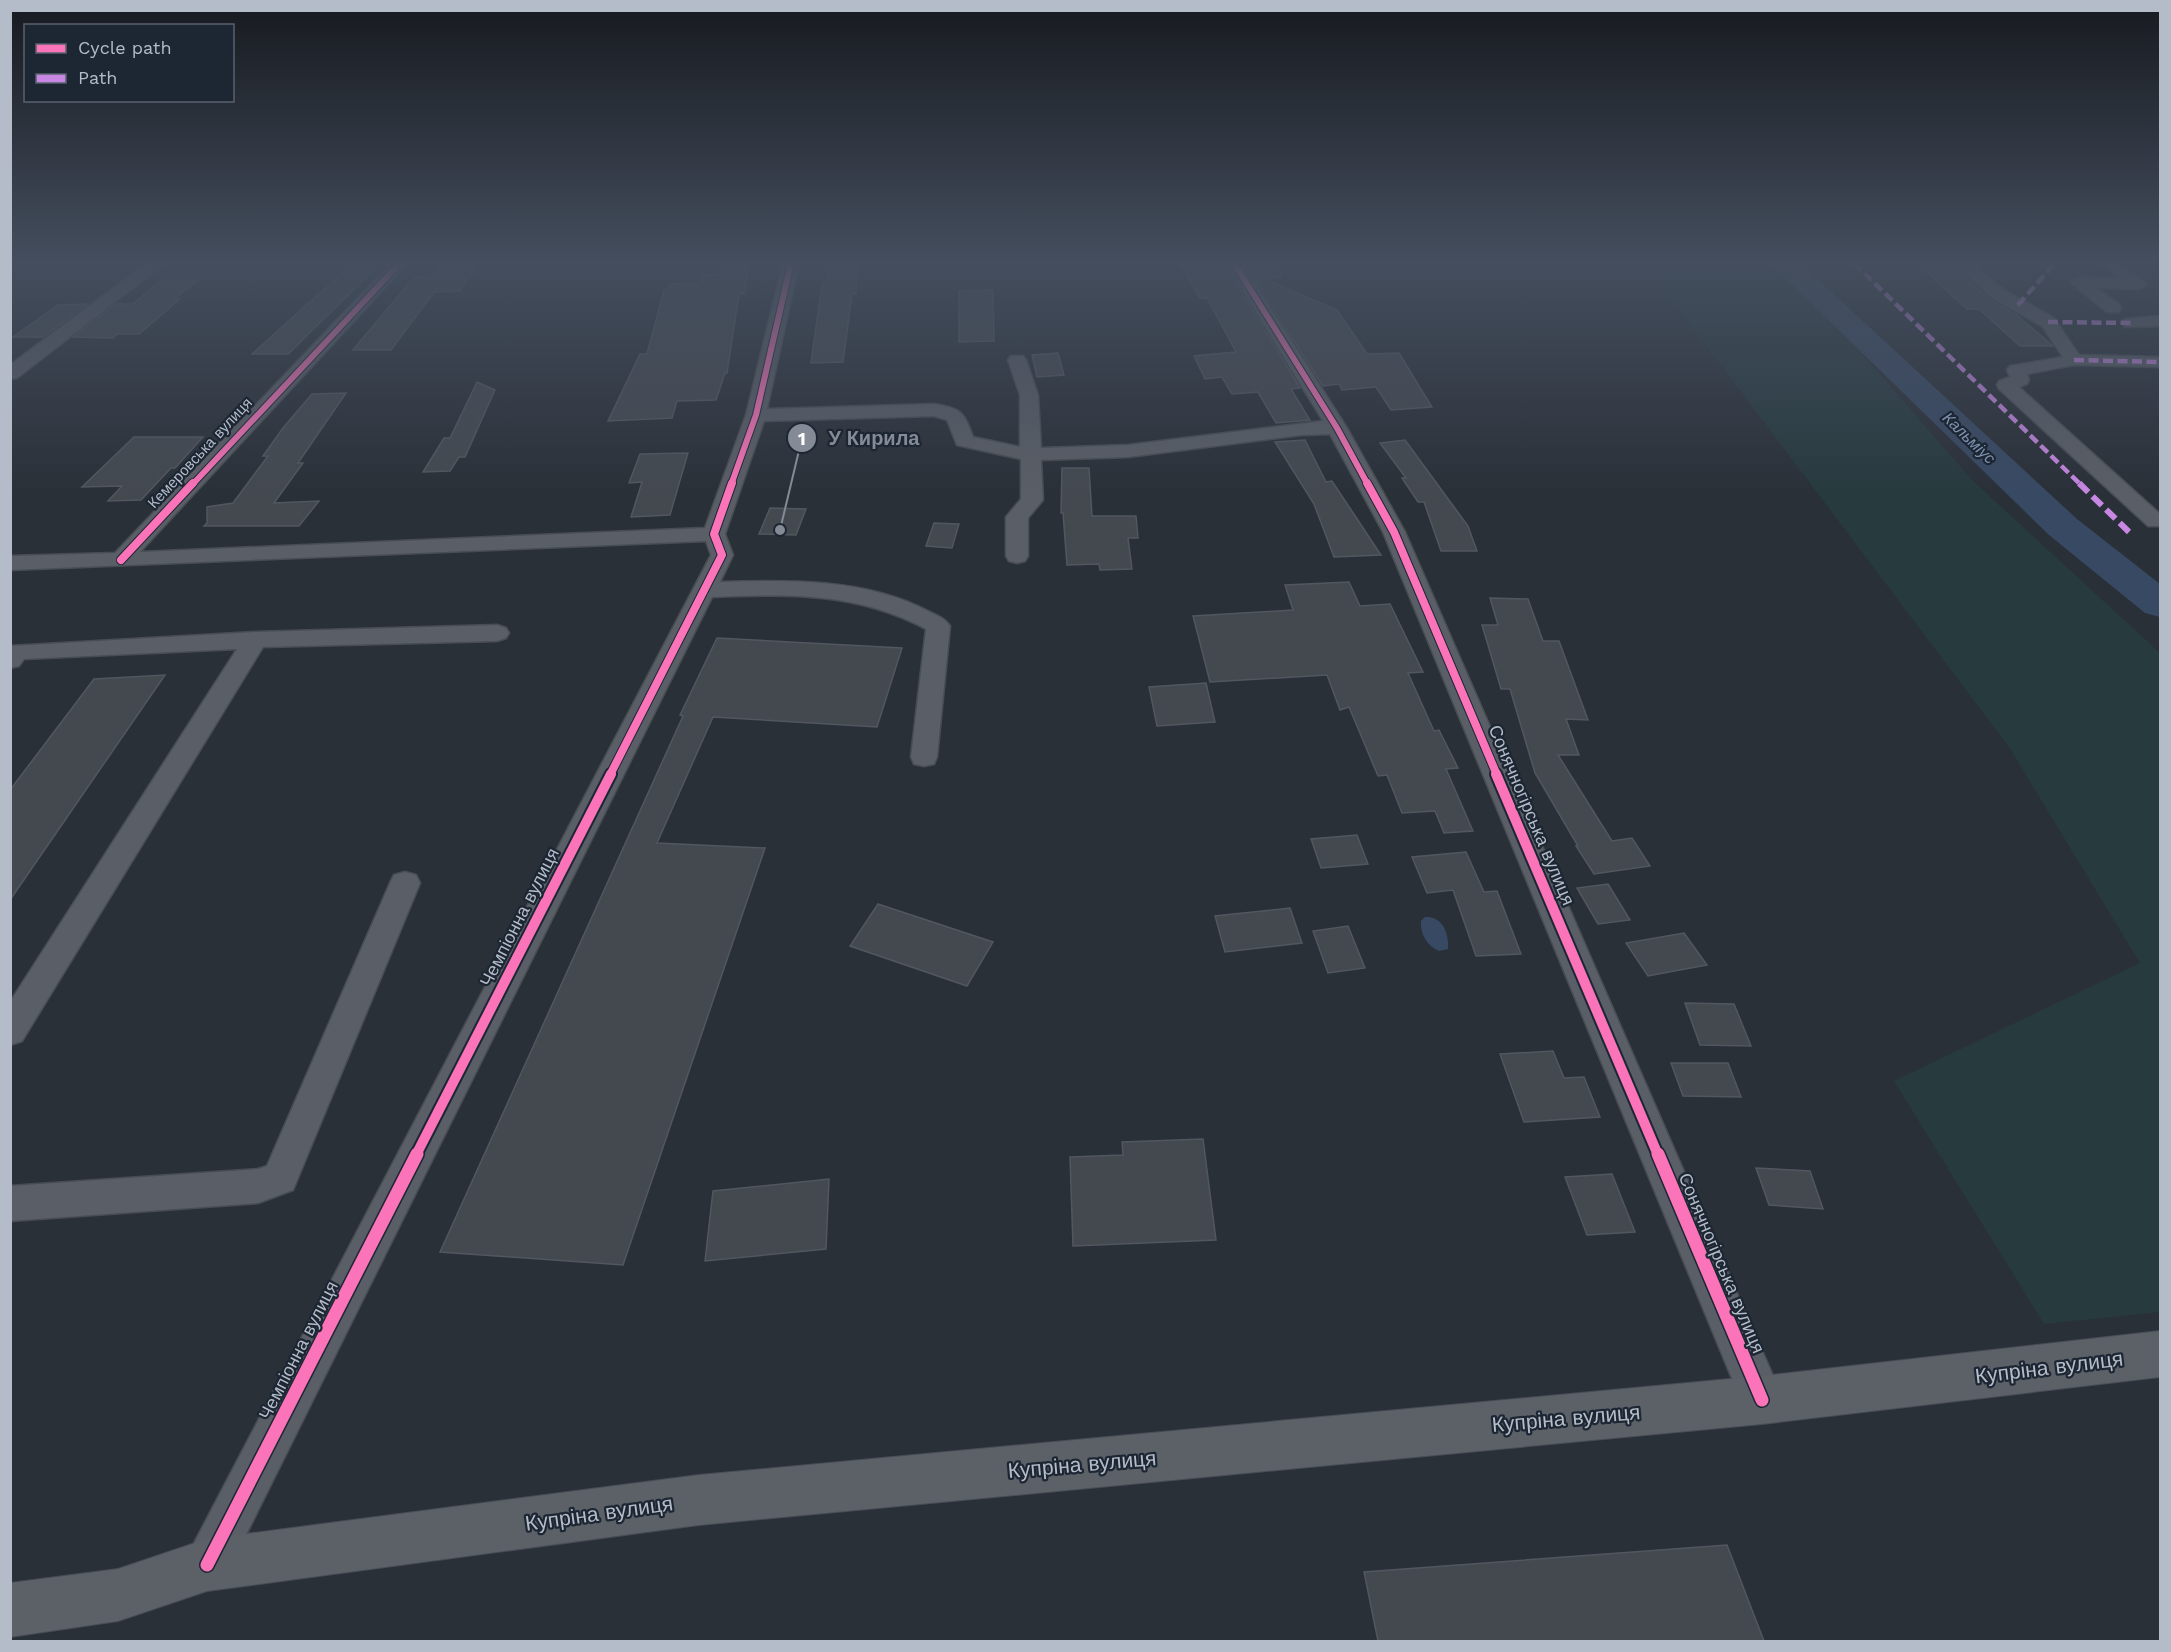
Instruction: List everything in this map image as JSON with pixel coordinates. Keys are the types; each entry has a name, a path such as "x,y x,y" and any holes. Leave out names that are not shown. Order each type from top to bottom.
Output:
{"main road":[{"name":"Купріна вулиця","path":"10,1610 118,1595 207,1565 699,1500 1762,1400 2160,1354"}],"street":[{"path":"10,374 55,340"},
{"name":"Кемеровська вулиця","path":"121,560 328,340"},
{"name":"Чемпіонна вулиця","path":"207,1565 722,555 714,534 756,415 773,340"},
{"name":"Сонячногірська вулиця","path":"1282,340 1337,428 1394,532 1762,1400"},
{"path":"2060,340 2074,360"},
{"path":"1017,360 1029,395 1032,500 1017,518 1017,556"},
{"path":"2156,521 2006,385 2020,380 2016,370 2074,360 2160,362"},
{"path":"756,415 934,410 947,412 956,417 964,441 980,446 1030,452 1095,454 1318,427 1337,428"},
{"path":"10,562 121,560 714,534"},
{"path":"705,590 788,587 854,593 915,611 938,626 924,757"},
{"path":"10,660 17,652 255,640 497,633"},
{"path":"10,1031 255,640"},
{"path":"10,1204 258,1186 280,1178 405,883"}],"green space":[{"path":"1702,340 1850,340 1972,480 2160,653 2160,1312 2044,1324 1894,1081 2140,963 2009,747"}],"water":[{"path":"1425,917 1436,919 1444,927 1448,949 1439,951 1428,943 1421,926 1421,921"}],"building":[{"path":"267,340 302,340 288,354 252,354"},
{"path":"361,340 398,340 391,350 353,350"},
{"path":"651,340 732,340 727,373 725,373 716,400 677,401 672,418 608,421 640,354 647,354"},
{"path":"814,340 846,340 843,362 811,363"},
{"path":"959,340 994,340 994,341 959,342"},
{"path":"1230,340 1271,340 1300,388 1291,389 1310,420 1276,423 1258,392 1232,394 1222,377 1205,379 1194,356 1236,352"},
{"path":"1294,340 1358,340 1367,354 1399,353 1432,407 1391,410 1376,387 1342,390 1339,384 1323,386"},
{"path":"2013,340 2046,340 2053,346 2020,346"},
{"path":"1058,353 1064,375 1037,377 1032,355"},
{"path":"477,382 495,390 465,457 459,457 450,471 423,472 444,438 450,438"},
{"path":"346,393 298,463 303,463 274,503 319,501 299,526 204,526 207,523 207,507 233,503 268,456 263,456 283,428 312,394"},
{"path":"134,437 203,437 141,500 108,501 122,486 82,487"},
{"path":"1305,440 1326,482 1332,481 1381,555 1334,557 1314,504 1275,442"},
{"path":"1405,440 1468,526 1477,551 1441,551 1424,502 1418,502 1402,478 1406,478 1380,443"},
{"path":"688,453 670,515 631,517 642,482 629,483 640,454"},
{"path":"1062,468 1089,468 1092,516 1136,516 1138,538 1128,538 1132,569 1100,570 1099,564 1067,565 1063,513 1061,513"},
{"path":"770,508 806,509 796,535 759,534"},
{"path":"934,523 959,524 952,548 926,546"},
{"path":"1349,582 1360,606 1390,604 1423,672 1408,673 1434,731 1439,730 1458,768 1446,769 1473,831 1444,833 1435,811 1402,813 1387,775 1378,776 1349,707 1340,710 1327,675 1210,682 1193,616 1293,610 1285,585"},
{"path":"1490,598 1528,599 1543,641 1559,641 1588,720 1566,719 1579,755 1558,755 1612,841 1632,838 1650,866 1594,874 1576,846 1578,846 1535,773 1510,689 1501,689 1482,625 1498,625"},
{"path":"717,638 902,648 877,727 713,717 657,843 765,848 623,1265 440,1252 683,716 680,715"},
{"path":"165,675 10,900 10,790 94,679"},
{"path":"1206,683 1215,722 1157,726 1149,687"},
{"path":"1357,835 1368,864 1321,868 1311,839"},
{"path":"1466,852 1484,892 1497,891 1521,954 1476,956 1453,890 1427,893 1412,857"},
{"path":"1608,884 1630,920 1598,924 1577,888"},
{"path":"878,904 993,942 967,986 850,946"},
{"path":"1290,908 1302,943 1225,952 1215,916"},
{"path":"1348,926 1365,968 1328,973 1313,931"},
{"path":"1684,933 1707,965 1648,976 1626,943"},
{"path":"1685,1003 1734,1004 1751,1046 1700,1045"},
{"path":"1553,1051 1564,1078 1584,1077 1600,1117 1524,1122 1500,1054"},
{"path":"1671,1063 1728,1063 1741,1097 1683,1096"},
{"path":"1203,1139 1216,1240 1073,1246 1070,1157 1123,1155 1122,1142"},
{"path":"1756,1168 1810,1171 1823,1209 1769,1205"},
{"path":"1612,1174 1635,1232 1587,1235 1565,1177"},
{"path":"829,1179 826,1249 705,1261 713,1191"},
{"path":"1727,1545 1764,1641 1378,1641 1364,1572"}],"waterway":[{"name":"Кальміус","path":"1865,340 2063,527 2160,604"}],"marked path":[{"path":"1933,340 2129,532"},
{"path":"2074,360 2160,362"}],"cycle path":[{"path":"121,560 328,340"},
{"path":"207,1565 722,555 714,534 756,415 773,340"},
{"path":"1282,340 1337,428 1394,532 1762,1400"}],"place":[{"name":"У Кирила","path":"780,530"}]}
